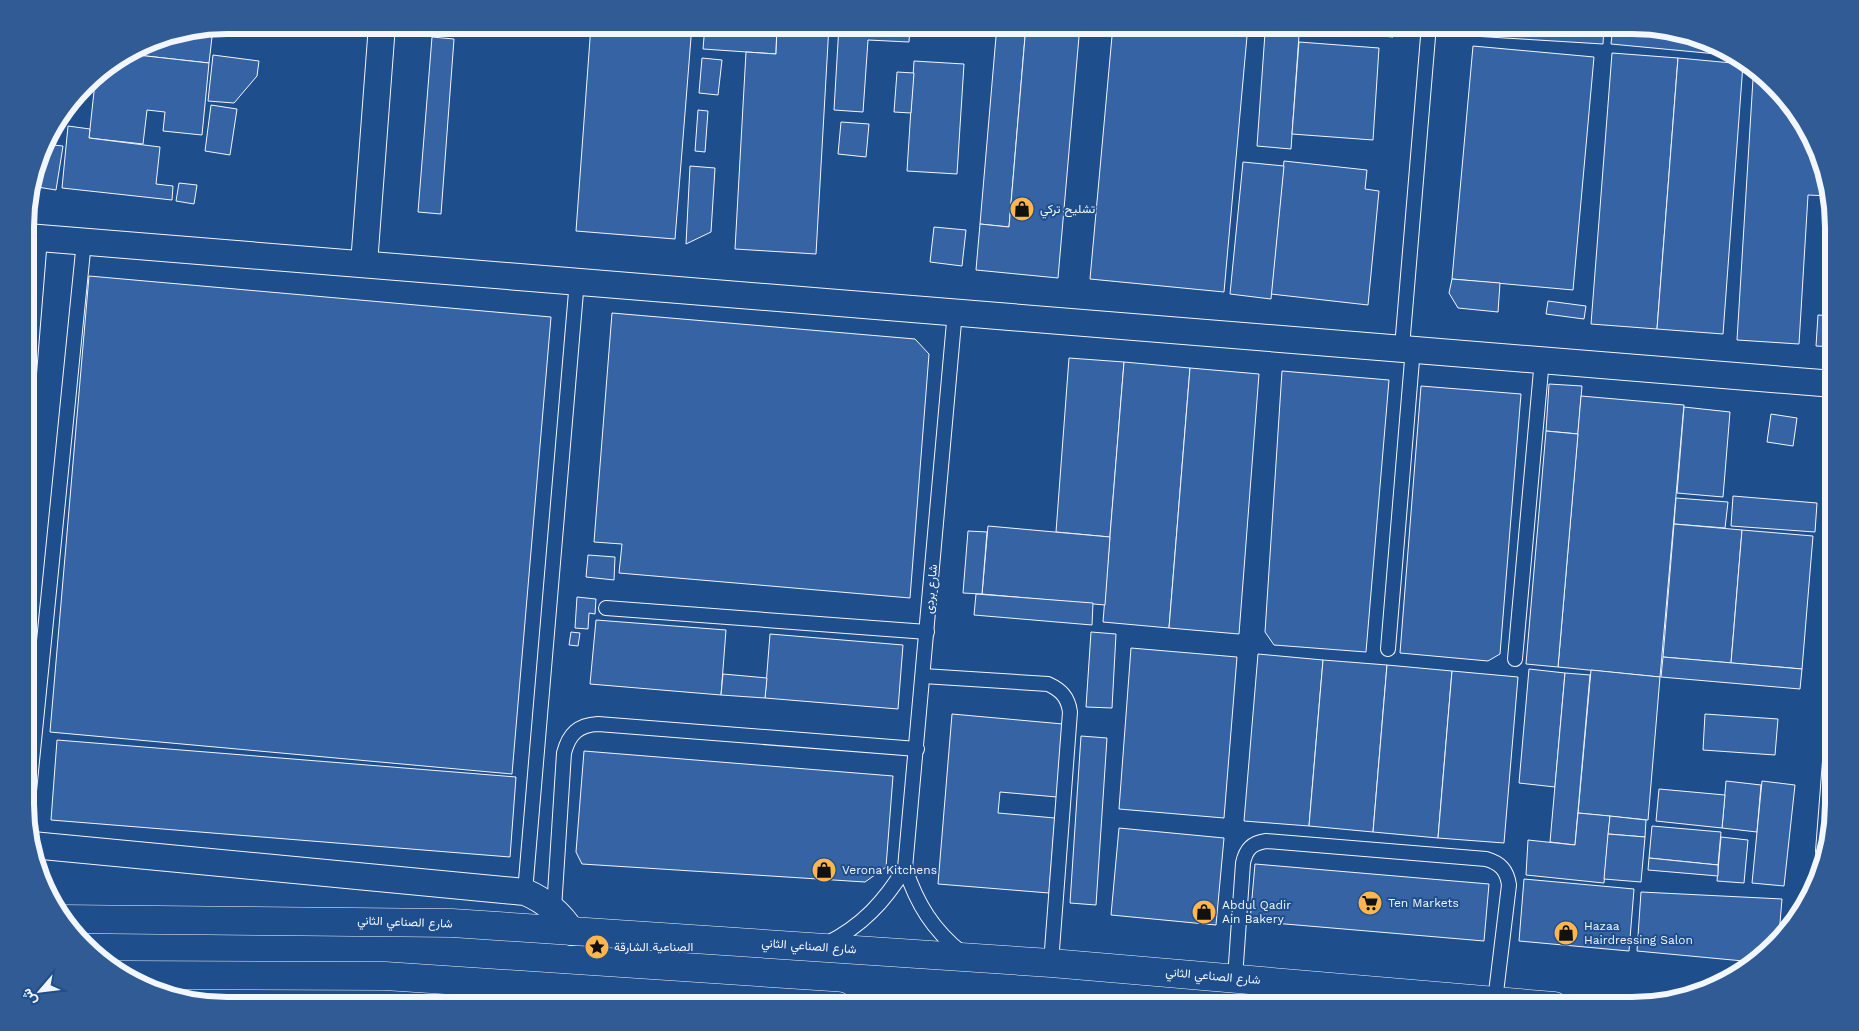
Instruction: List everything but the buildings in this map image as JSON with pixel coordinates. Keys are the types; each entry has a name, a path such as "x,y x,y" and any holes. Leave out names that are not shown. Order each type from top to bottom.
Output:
{"main road":[{"name":"شارع الصناعي الثاني","path":"72,919 375,921 452,924 967,957 1450,997"},
{"path":"137,975 385,976 674,997"}],"street":[{"path":"364,264 381,34"},
{"path":"34,237 1825,383"},
{"path":"38,846 525,892 540,899 554,909 572,932"}],"lane":[{"path":"1388,650 1428,34"},
{"path":"34,741 84,242"},
{"path":"525,892 577,280"},
{"name":"شارع بردى","path":"955,311 918,750 905,868 914,894 927,918 945,940 967,957"},
{"path":"1515,659 1542,359"},
{"path":"606,608 927,632"},
{"path":"924,676 1048,684 1056,688 1069,702 1070,712 1051,964"},
{"path":"554,909 564,753 567,741 575,731 586,725 598,724 918,750"},
{"path":"1235,978 1245,854 1250,847 1258,842 1266,841 1476,858 1495,862 1502,867 1509,885 1495,997"},
{"name":"شارع بردى","path":"821,947 861,923 878,907 905,868"}],"place":[{"name":"تشليح تركي","path":"1022,209"},
{"name":"Verona Kitchens","path":"824,870"},
{"name":"Ten Markets","path":"1370,903"},
{"name":"Abdul Qadir Ain Bakery","path":"1204,912"},
{"name":"Hazaa Hairdressing Salon","path":"1566,933"},
{"name":"الصناعية الشارقة","path":"597,947"}]}
